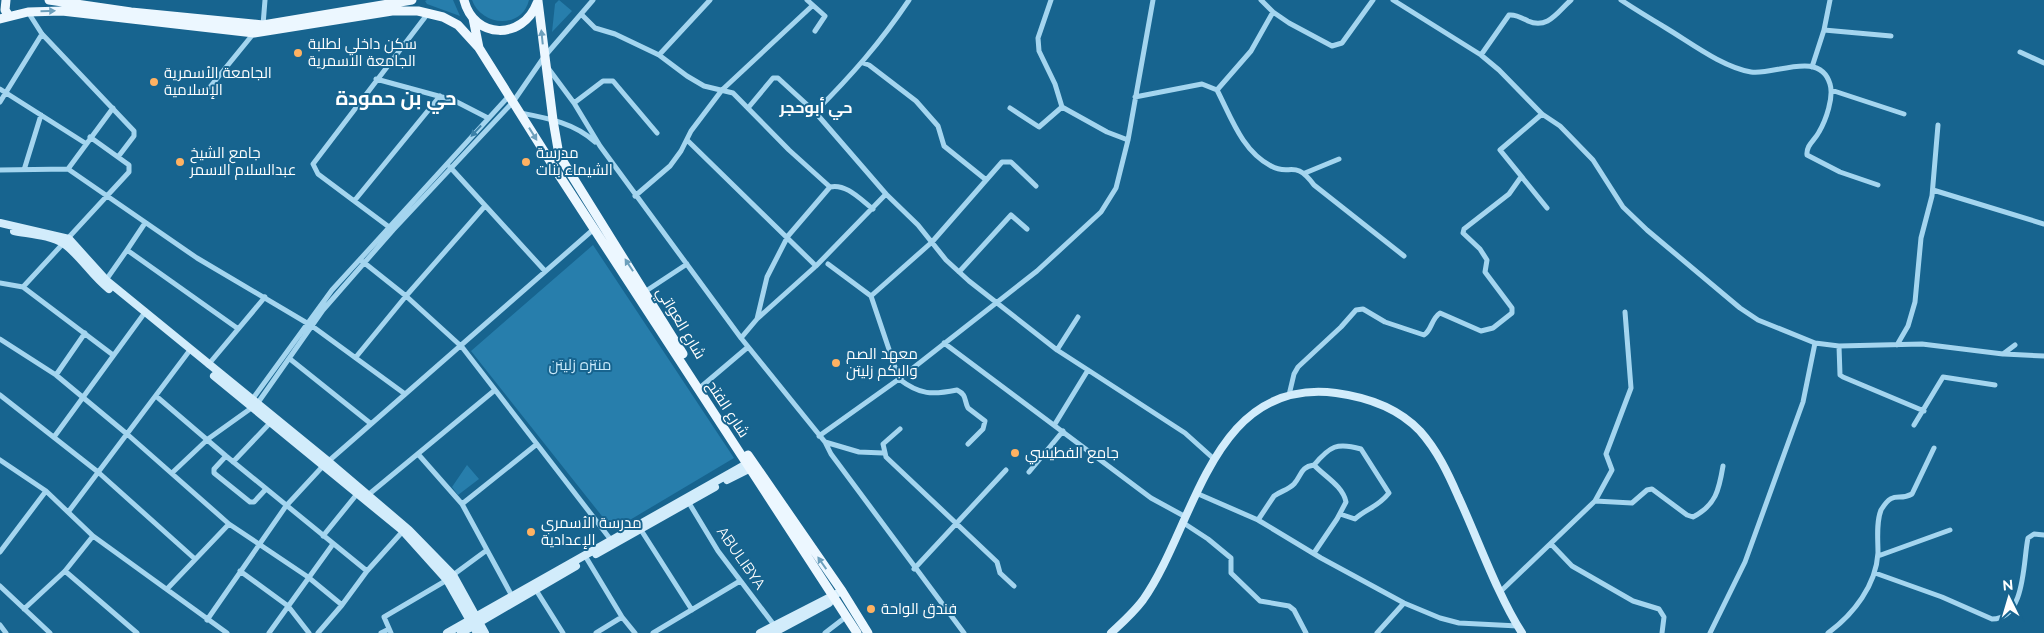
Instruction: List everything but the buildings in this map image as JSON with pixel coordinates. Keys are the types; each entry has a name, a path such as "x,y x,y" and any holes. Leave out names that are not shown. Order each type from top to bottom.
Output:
{"main road":[{"path":"6,0 4,18 28,12 62,11 263,25 412,0"},
{"path":"49,0 130,15 254,33 392,11 429,12 458,25 480,48"},
{"path":"464,0 476,22 480,48"},
{"path":"458,25 476,22 496,30 518,27 534,12 539,0"},
{"name":"شارع العواتي","path":"539,0 553,120 560,155 564,165 646,291 751,465 839,595 868,633"},
{"name":"شارع الفتح","path":"480,48 520,113 751,465"},
{"path":"839,595 846,616 857,633"}],"street":[{"path":"263,25 265,0"},
{"path":"362,261 451,168 545,62 593,0"},
{"path":"659,55 710,0"},
{"path":"807,0 825,16 815,31"},
{"path":"815,112 863,63 882,40 909,0"},
{"path":"1051,0 1038,38 1039,51 1055,84 1062,107 1107,132 1128,140"},
{"path":"819,436 899,380 1066,247 1101,212 1116,188 1128,140 1154,0"},
{"path":"1261,0 1274,12 1298,28 1332,46 1342,43 1373,0"},
{"path":"1393,0 1481,55 1520,90 1542,114 1560,126 1593,160 1623,207 1641,225 1740,308 1758,320 1815,343 1839,346 1949,346 2003,354 2044,356"},
{"path":"1481,55 1509,15 1514,14 1534,23 1550,21 1571,0"},
{"path":"1621,0 1696,47 1742,70 1753,73 1781,67 1812,66 1825,74 1831,90 1825,119 1819,133 1807,149 1807,155 1840,172 1878,185"},
{"path":"1812,66 1824,30 1830,0"},
{"path":"635,196 670,166 687,140 691,130 722,90 812,6"},
{"path":"28,12 42,34 135,133 118,157"},
{"path":"389,227 318,174 312,164 429,12"},
{"path":"1217,90 1251,50 1274,12"},
{"path":"581,14 595,28 615,34 659,55 687,76 713,89 733,93 830,186 839,186 846,189 872,209"},
{"path":"1824,30 1891,36"},
{"path":"210,87 254,33"},
{"path":"0,102 42,34"},
{"path":"2020,52 2044,62"},
{"path":"545,62 635,196 741,338 825,442 831,454 914,569 964,633"},
{"path":"863,63 869,65 916,101 938,126 944,146 985,179"},
{"path":"748,108 773,78 778,78 815,112 886,194 959,272 995,303 1057,350 1185,433 1214,459"},
{"path":"376,79 440,96 470,107 488,118"},
{"path":"574,103 603,81 613,81 657,134"},
{"path":"1135,97 1202,84 1217,90 1250,150 1274,168 1298,169 1306,173 1314,185 1404,256"},
{"path":"0,89 85,143"},
{"path":"1831,90 1904,114"},
{"path":"355,200 440,96"},
{"path":"251,406 310,324 389,227 488,118 511,99"},
{"path":"1010,108 1039,127 1062,107"},
{"path":"68,169 85,143 113,108"},
{"path":"520,113 553,120 578,129 600,146"},
{"path":"1542,114 1500,148 1501,153 1547,208"},
{"path":"24,170 41,115"},
{"path":"1897,345 1908,326 1916,302 1921,238 1933,190 1938,125"},
{"path":"23,288 130,170 129,165 90,137"},
{"path":"687,140 761,214 788,236 816,266"},
{"path":"1306,173 1320,169 1339,159"},
{"path":"871,296 932,242 1000,164 1007,161 1036,186"},
{"path":"446,163 545,271"},
{"path":"0,170 68,169 197,258 310,324 405,394"},
{"path":"1289,395 1294,374 1298,367 1341,328 1356,310 1363,309 1385,322 1424,335 1434,317 1440,313 1481,331 1493,328 1512,313 1512,308 1485,272 1487,260 1463,233 1464,229 1509,194 1521,177"},
{"path":"757,319 767,277 788,236 830,186"},
{"path":"1933,190 2044,224"},
{"path":"741,338 757,319 816,266 886,194"},
{"path":"356,357 406,296 485,206"},
{"path":"959,272 1010,215 1027,229"},
{"path":"0,223 67,241 106,280 270,423 326,463 356,494 403,531 450,578"},
{"path":"106,280 145,223"},
{"path":"0,228 67,241 98,281 144,313"},
{"path":"207,620 286,506 326,463 462,347 595,228"},
{"path":"127,250 237,328"},
{"path":"362,261 406,296 462,347 611,540"},
{"path":"646,291 687,264"},
{"path":"828,264 871,296 899,380 921,392 934,395 957,390 964,394 968,408 986,423 983,429 968,444"},
{"path":"0,283 23,288 113,355"},
{"path":"208,364 265,297"},
{"path":"1501,592 1595,502 1612,470 1606,454 1630,388 1625,312"},
{"path":"54,437 144,313"},
{"path":"1057,350 1078,317"},
{"path":"173,472 208,439 251,406 290,359 310,324"},
{"path":"56,376 85,333"},
{"path":"0,339 84,397 173,472 229,524 308,577 342,605"},
{"path":"944,343 1208,539 1231,558 1231,573 1253,596 1260,601 1289,606 1294,610 1306,633"},
{"path":"1710,633 1746,562 1803,402 1815,343"},
{"path":"2003,354 2016,345"},
{"path":"1839,346 1840,375 1924,411"},
{"path":"702,386 748,347"},
{"path":"188,352 208,364 251,406 368,495 409,530 450,578 475,624 485,633"},
{"path":"68,511 188,352"},
{"path":"290,359 370,424"},
{"path":"1055,424 1088,370"},
{"path":"1914,426 1943,377 1995,385"},
{"path":"368,495 495,390"},
{"path":"1111,633 1142,600 1195,492 1214,459 1240,424 1271,403 1289,395 1320,391 1354,395 1391,409 1419,431 1443,464 1520,630"},
{"path":"0,395 98,472 195,559"},
{"path":"156,396 367,572"},
{"path":"233,462 270,423"},
{"path":"900,429 885,440 883,453 886,458 997,562 1000,574 1014,586"},
{"path":"1029,472 1063,431"},
{"path":"825,442 859,452 883,453"},
{"path":"462,504 537,444"},
{"path":"1258,520 1274,496 1284,493 1289,486 1294,484 1302,470 1314,465 1326,450 1343,444 1361,449 1389,493 1379,505 1362,512 1355,519 1340,514"},
{"path":"1828,633 1851,612 1864,596 1875,573 1881,510 1886,502 1893,497 1912,494 1934,448"},
{"path":"418,454 462,504 512,596"},
{"path":"226,456 214,471 221,479 251,503 266,489"},
{"path":"0,460 46,491 94,536 227,633"},
{"path":"461,633 689,503 751,465"},
{"path":"447,633 475,624 512,596 611,540 751,465"},
{"path":"1314,465 1333,482 1344,496 1346,502 1314,554"},
{"path":"1595,502 1632,503 1647,490 1652,489 1687,515 1693,517 1710,505 1718,494 1722,466"},
{"path":"914,569 958,524 1006,470"},
{"path":"0,552 46,491"},
{"path":"1195,492 1258,520 1314,554 1404,603 1459,623 1520,630"},
{"path":"323,536 356,494"},
{"name":"ABULIBYA","path":"689,503 718,551 774,629"},
{"path":"166,589 229,524"},
{"path":"641,530 692,610"},
{"path":"1878,556 1950,530"},
{"path":"318,633 403,531"},
{"path":"1875,573 1992,619 1998,619 2010,610 2022,586 2028,538 2034,534 2044,535"},
{"path":"24,609 65,571 94,536"},
{"path":"269,633 333,544"},
{"path":"1552,544 1572,566 1633,601 1660,609 1664,617 1662,633"},
{"path":"381,633 390,631 384,616 450,578 487,550"},
{"path":"587,560 622,617 635,633"},
{"path":"65,571 137,633"},
{"path":"240,571 288,606 309,633"},
{"path":"653,633 740,581"},
{"path":"0,586 50,633"},
{"path":"536,590 563,633"},
{"path":"760,633 774,629 839,595"},
{"path":"1377,633 1404,603"},
{"path":"825,633 846,616"},
{"path":"596,633 622,617"},
{"path":"0,625 6,633"}],"green space":[{"path":"453,0 460,16 427,4 425,1"},
{"path":"472,0 529,0 525,10 518,16 510,20 501,21 484,15 477,9"},
{"path":"559,0 572,11 552,32 555,4"},
{"name":"منتزه زليتن","path":"593,245 734,458 613,530 471,351"},
{"path":"467,465 479,479 458,495 452,487"}],"place":[{"name":"سكن داخلي لطلبة الجامعة اﻻسمرية","path":"298,53"},
{"name":"الجامعة الأسمرية الإسلامية","path":"154,82"},
{"name":"جامع الشيخ عبدالسلام الاسمر","path":"180,162"},
{"name":"مدرسة الشيماء بنات","path":"526,162"},
{"name":"معهد الصم والبكم زليتن","path":"836,363"},
{"name":"جامع الفطيسي","path":"1015,453"},
{"name":"مدرسة الأسمري الإعدادية","path":"531,532"},
{"name":"فندق الواحة","path":"871,609"}],"district":[{"name":"حي بن حمودة","path":"396,98"},
{"name":"حي أبوحجر","path":"816,107"}]}
